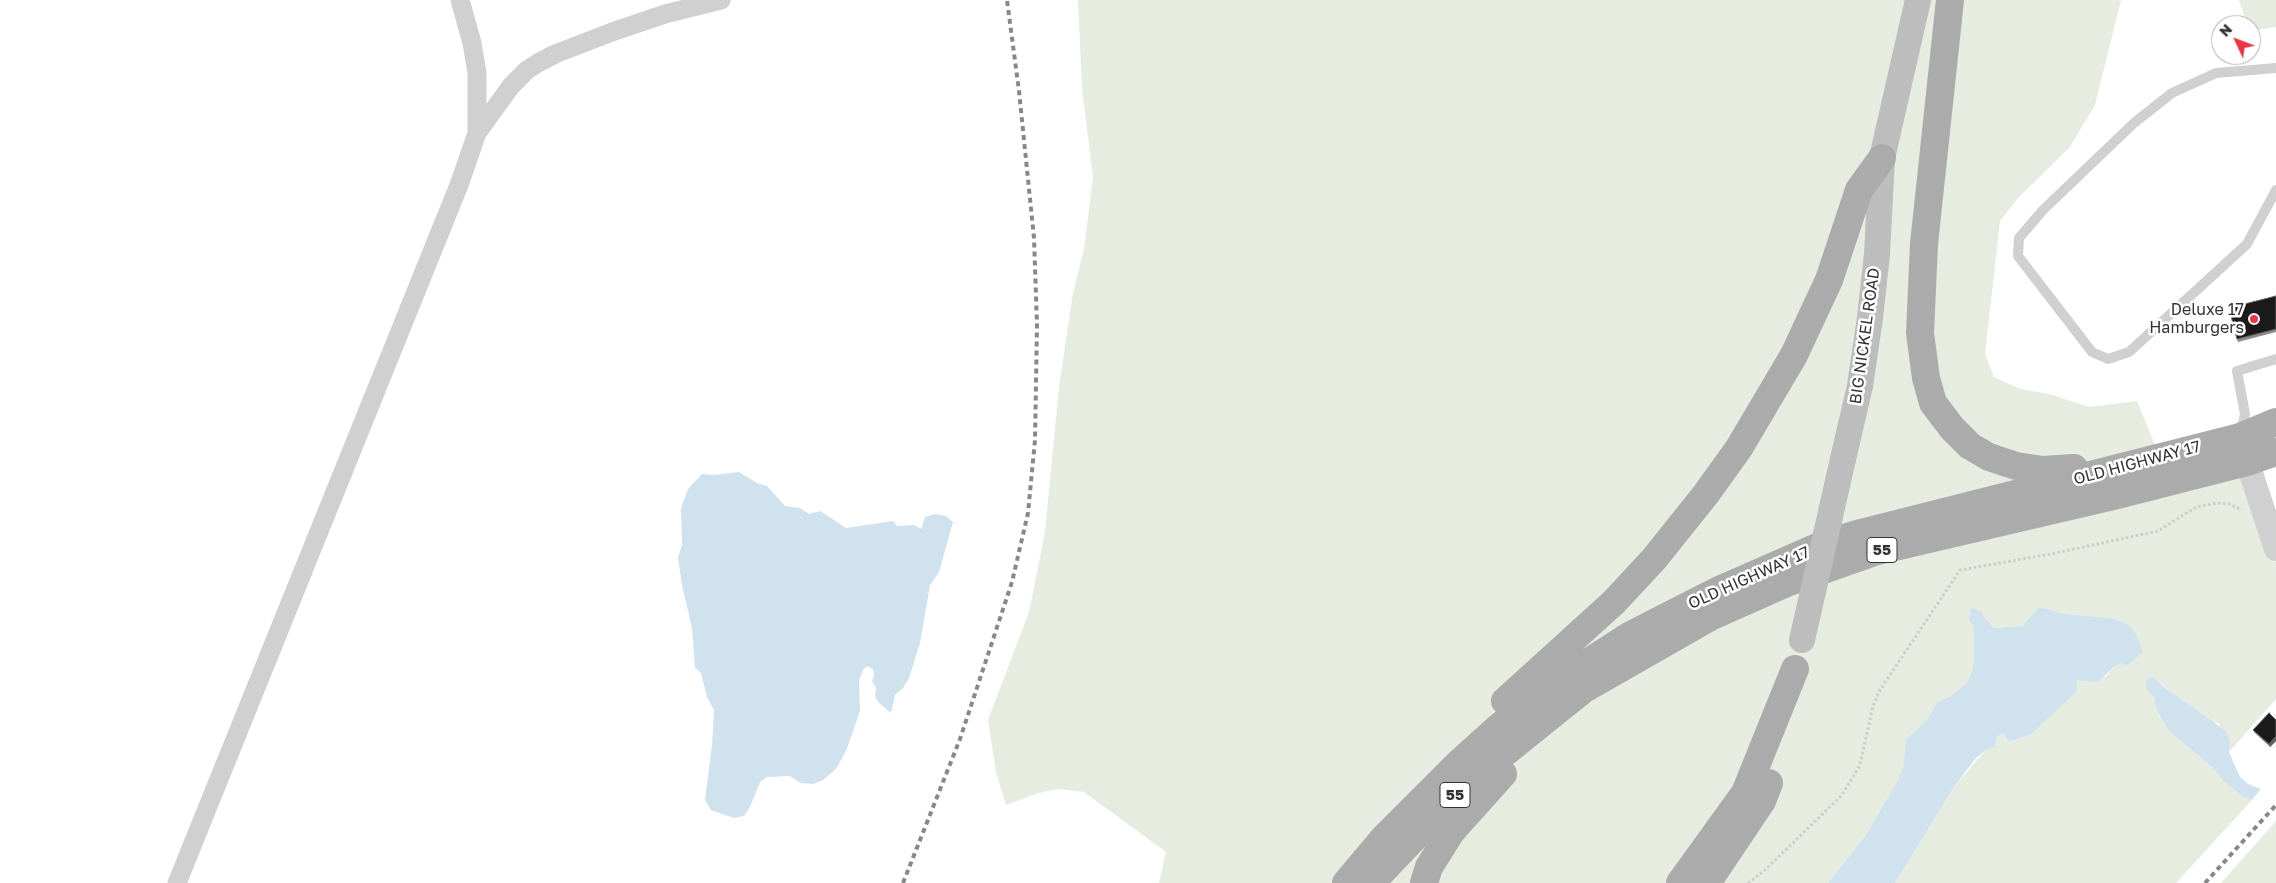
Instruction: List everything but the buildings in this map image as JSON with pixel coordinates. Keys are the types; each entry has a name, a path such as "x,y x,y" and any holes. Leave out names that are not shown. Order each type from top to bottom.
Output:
{"main road":[{"name":"BIG NICKEL ROAD","path":"1795,670 1860,386 1877,254 1882,158 1918,0"},
{"path":"1950,0 1924,244 1920,333 1922,358 1933,403 1952,428 1970,446 1988,458 2016,466 2043,470 2094,466 2115,469"},
{"path":"1458,764 1474,731 1608,608 1654,559 1700,502 1739,448 1794,356 1829,280 1859,190 1882,158"},
{"name":"55","path":"2243,449 2276,422"},
{"name":"OLD HIGHWAY 17","path":"1346,883 1383,839 1458,764 1539,694 1629,636 1752,574 1824,544 1861,533 2115,469 2243,449"},
{"name":"OLD HIGHWAY 17","path":"1371,883 1453,797 1549,716 1584,689 1710,617 1789,582 1877,551 2117,495 2243,449"},
{"name":"55","path":"2243,449 2276,452"},
{"path":"1680,883 1745,793 1795,670"},
{"path":"1707,883 1762,801 1788,735 1795,670"},
{"path":"1424,883 1429,868 1451,832 1480,799 1523,757 1549,716"}],"street":[{"path":"460,0 472,43 477,73 477,134"},
{"path":"177,883 459,185 477,134 511,86 527,70 538,63 555,54 612,32 665,14 721,0"},
{"path":"2243,449 2276,548"}],"lane":[{"path":"2276,68 2216,73 2172,93 2134,123 2044,210 2019,238 2018,256 2092,352 2108,359 2129,352 2247,244 2276,190"},
{"path":"2243,449 2245,414 2237,371 2276,359"}],"path":[{"path":"1748,883 1764,871 1842,795 1860,765 1873,706 1880,690 1960,570 2050,554 2158,531 2196,507 2217,503 2229,504"}],"shaded area":[{"path":"1078,0 2121,0 2095,105 2069,148 2018,198 2000,221 1985,354 1994,377 2020,389 2049,394 2089,407 2137,401 2159,455 1751,573 1344,883 1159,883 1166,852 1084,792 1058,789 1038,793 1006,805 996,772 988,720 1029,612 1045,532 1059,387 1073,293 1084,249 1093,177 1082,88"},
{"path":"2239,0 2276,0 2276,27 2261,29 2261,15 2244,15"},
{"path":"2248,463 2276,545 2276,699 2229,752 2230,741 2218,723 2209,721 2153,678 2146,688 2154,698 2157,711 2168,730 2212,767 2243,797 2252,800 2176,883 1895,883 1954,787 1996,738 2003,733 2009,742 2030,735 2061,705 2077,680 2105,677 2115,666 2142,652 2135,632 2128,624 2111,618 2065,614 2041,607 2022,626 1994,628 1982,612 1970,623 1974,627 1974,659 1967,683 1949,697 1937,702 1927,720 1906,739 1903,767 1898,780 1866,835 1828,883 1373,883 1515,745 1791,583"},
{"path":"2276,821 2276,883 2221,883 2268,830"}],"water":[{"path":"739,472 757,483 767,486 785,506 800,508 809,514 820,511 846,528 893,521 897,526 914,525 921,529 925,517 935,514 946,516 953,522 939,572 930,585 920,643 909,678 903,688 895,695 891,713 878,702 875,696 876,688 872,681 873,669 867,666 859,680 860,711 846,751 836,769 823,780 813,784 801,783 790,776 767,777 760,782 750,807 744,816 734,818 711,810 705,800 714,710 707,697 701,673 695,668 692,628 678,558 682,545 681,508 688,489 702,474 714,475"},
{"path":"1971,607 1982,612 1994,628 2022,626 2041,607 2065,614 2111,618 2128,624 2135,632 2143,652 2127,665 2122,663 2115,666 2098,682 2077,680 2076,692 2030,735 2009,742 2003,733 1996,738 1995,747 1987,749 1976,758 1954,787 1895,883 1828,883 1866,835 1898,780 1903,767 1906,739 1927,720 1937,702 1949,697 1967,683 1974,659 1974,628 1969,620"},
{"path":"2153,677 2226,731 2230,741 2229,752 2240,777 2248,784 2261,789 2252,800 2243,797 2224,781 2212,767 2168,730 2157,711 2154,698 2146,688 2147,679"}],"railway":[{"path":"903,883 960,739 1012,582 1028,513 1035,440 1037,325 1034,238 1019,91 1007,0"},
{"path":"2205,883 2276,805"}],"place":[{"name":"Deluxe 17 Hamburgers","path":"2254,319"}]}
